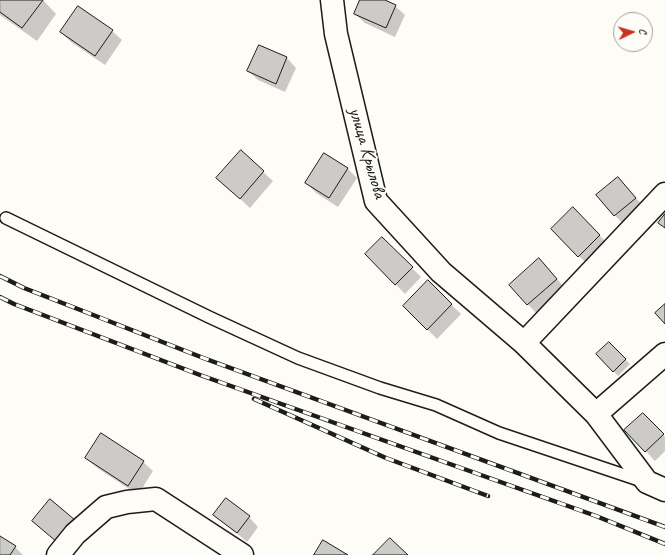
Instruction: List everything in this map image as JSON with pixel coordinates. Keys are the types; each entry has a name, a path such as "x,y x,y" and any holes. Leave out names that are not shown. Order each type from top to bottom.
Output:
{"street":[{"name":"улица Крылова","path":"332,0 336,34 376,201 441,272 524,343 596,414 656,486"},
{"path":"524,343 665,194"},
{"path":"596,414 665,354"},
{"path":"58,555 75,534 106,507 127,502 156,499 242,555"}],"lane":[{"path":"6,218 209,317 298,358 380,388 436,405 499,433 656,486"}],"building":[{"path":"0,0 43,0 22,28 0,12"},
{"path":"360,0 385,0 396,5 386,28 354,14"},
{"path":"78,6 113,30 95,56 60,32"},
{"path":"259,45 287,57 276,84 247,71"},
{"path":"241,150 264,171 240,199 216,178"},
{"path":"324,153 348,168 329,198 305,183"},
{"path":"618,177 636,198 614,216 596,195"},
{"path":"573,207 600,235 578,257 551,229"},
{"path":"665,214 665,228 658,223"},
{"path":"382,237 413,267 395,285 365,254"},
{"path":"539,258 557,279 527,305 509,285"},
{"path":"428,280 452,304 427,330 403,306"},
{"path":"665,304 665,324 655,313"},
{"path":"609,342 626,359 613,372 596,354"},
{"path":"643,413 664,434 645,452 624,430"},
{"path":"101,433 144,461 128,486 85,458"},
{"path":"226,498 250,516 237,533 213,515"},
{"path":"50,499 75,520 57,542 32,521"},
{"path":"0,536 16,546 10,555 0,555"},
{"path":"390,538 408,555 373,555"},
{"path":"323,540 348,555 314,555"}],"railway":[{"path":"0,276 24,288 206,359 665,527"},
{"path":"0,297 14,304 200,375 596,516 665,544"},
{"path":"254,399 386,458 488,496"}]}
